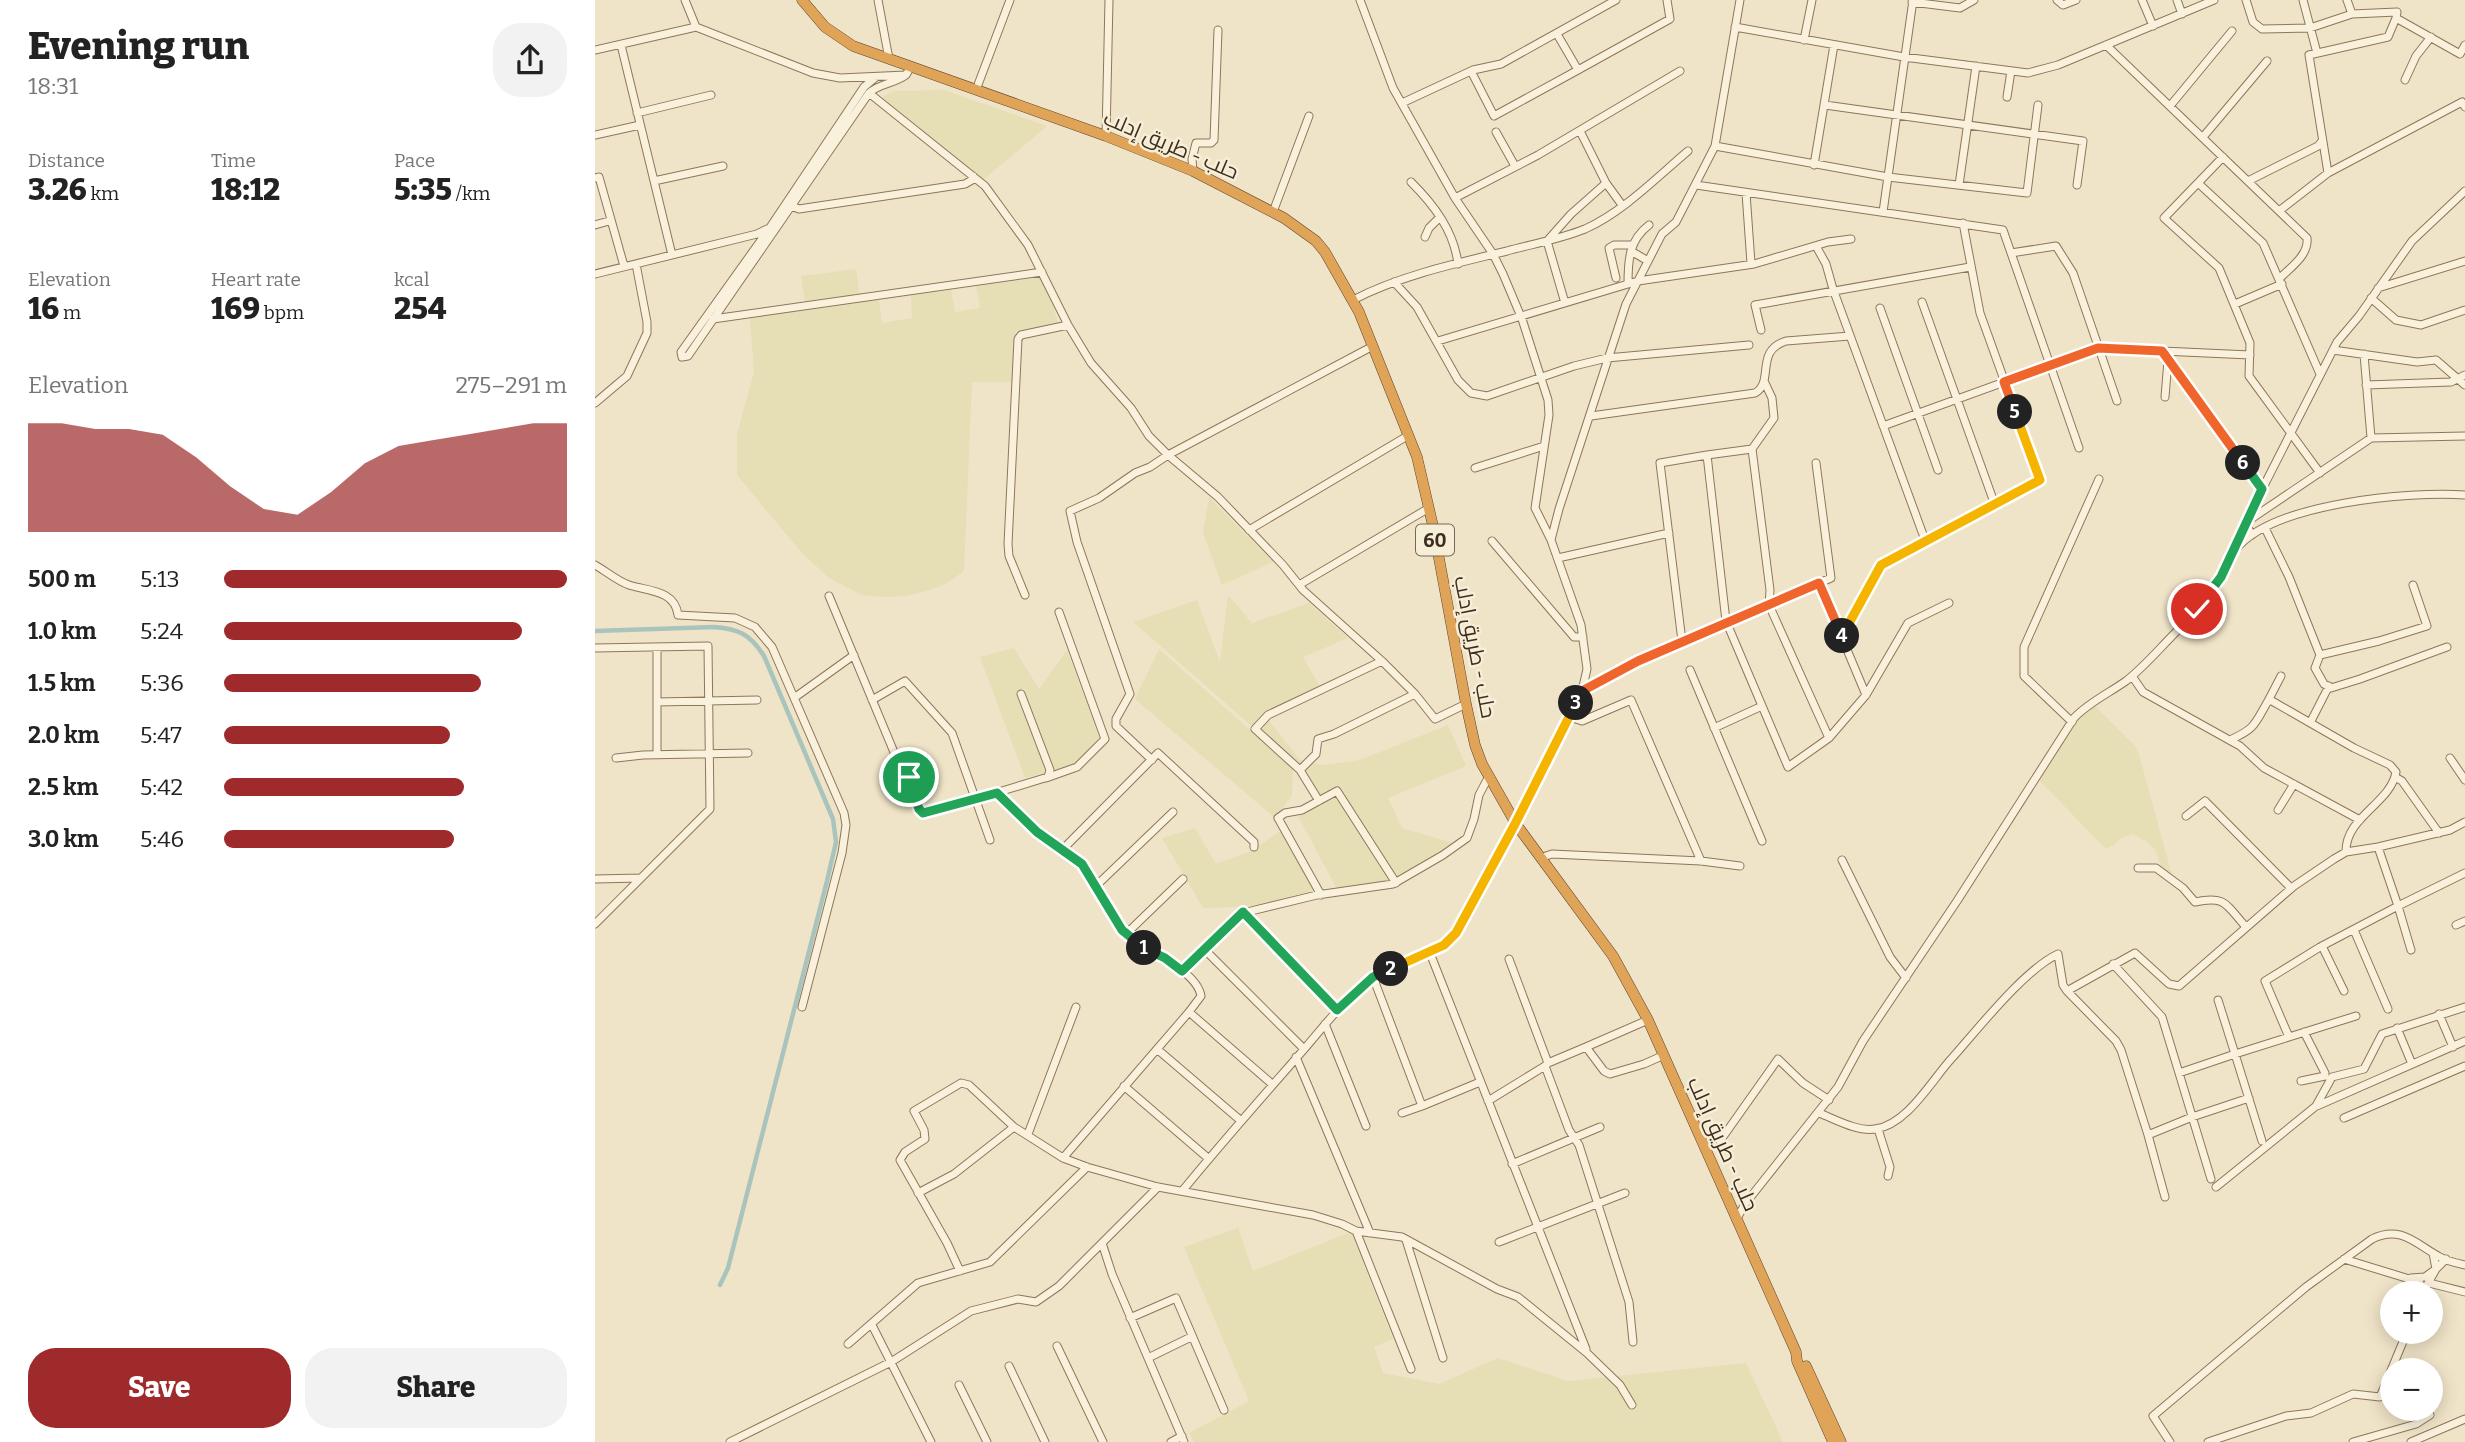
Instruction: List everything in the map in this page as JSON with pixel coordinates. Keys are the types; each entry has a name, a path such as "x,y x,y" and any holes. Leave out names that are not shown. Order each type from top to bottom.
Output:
{"highway":[{"name":"حلب - طريق إدلب","path":"802,0 825,27 838,37 889,60 908,72 976,90 1106,136 1193,172 1273,212 1316,241 1335,266 1373,346 1417,457 1475,745 1488,778 1515,824 1613,956 1648,1020 1796,1352 1797,1361 1833,1442"},
{"name":"60","path":"1796,1352 1802,1358 1841,1442"}],"street":[{"path":"685,0 696,27"},
{"path":"878,0 889,60"},
{"path":"976,90 1010,0"},
{"path":"1106,136 1109,0"},
{"path":"1184,1191 1240,1120 1337,1010 1373,977 1430,953 1444,945 1456,933 1582,691 1587,669 1581,625 1551,540 1535,508 1549,415 1548,400 1520,316 1493,254 1455,198 1393,88 1360,0"},
{"path":"1402,103 1471,71 1501,64 1616,0"},
{"path":"1471,71 1495,116 1671,19 1667,0"},
{"path":"1551,540 1626,304 1662,234 1676,222 1715,146 1740,0"},
{"path":"1804,40 1812,0"},
{"path":"1883,212 1912,1 1960,8 1974,0"},
{"path":"2057,0 2063,5 2076,0"},
{"path":"2142,0 2153,26"},
{"path":"2176,0 2182,14"},
{"path":"1735,27 1904,57 2028,73 2058,65 2214,0"},
{"path":"2246,0 2253,22 2262,29 2310,28 2352,14 2397,12 2388,37 2309,55 2328,173"},
{"path":"2303,0 2318,53"},
{"path":"2347,0 2352,14"},
{"path":"2396,18 2460,54 2465,45"},
{"path":"595,50 696,27 813,73 840,78 876,77 908,72"},
{"path":"1193,172 1192,159 1196,143 1211,143 1214,139 1218,30"},
{"path":"2170,106 2232,31"},
{"path":"1557,34 1578,70"},
{"path":"2405,80 2416,56 2431,37"},
{"path":"621,45 672,255"},
{"path":"1814,165 1834,45"},
{"path":"2106,46 2307,238 2308,245 2300,259 2281,281 2235,304"},
{"path":"2203,137 2267,61"},
{"path":"1959,185 1976,66"},
{"path":"1455,198 1580,131 1680,71"},
{"path":"2007,97 2011,71"},
{"path":"876,77 864,87 769,229 681,352 682,357 688,356 869,93 881,84 901,79 908,72"},
{"path":"869,93 985,186 1025,239 1068,325 1091,363 1131,408 1149,436 1218,497 1300,585 1415,694 1435,719 1466,704"},
{"path":"637,113 711,95"},
{"path":"2279,211 2328,173 2462,102 2465,107"},
{"path":"1825,105 2083,141 2077,185"},
{"path":"1715,146 1888,177 2027,193 2038,105"},
{"path":"1273,212 1309,116"},
{"path":"595,135 640,125"},
{"path":"1580,131 1606,183 1622,205"},
{"path":"1496,132 1515,166"},
{"path":"2248,181 2318,146 2322,140"},
{"path":"1353,300 1394,282 1586,228 1606,218 1688,151"},
{"path":"2223,157 2164,218 2219,268 2250,343 2249,376 2320,473"},
{"path":"654,181 723,166"},
{"path":"792,206 799,209 965,184 972,180 973,176"},
{"path":"595,178 599,177 609,221 624,266"},
{"path":"1411,182 1447,225 1456,246 1458,264"},
{"path":"1547,241 1571,214 1606,183"},
{"path":"2198,183 2263,243 2320,374"},
{"path":"1696,185 2003,230 2078,448"},
{"path":"1736,1221 1745,1204 1829,1100 1863,1041 2072,722 2084,709 2132,676 2181,628 2216,587 2237,548 2245,523 2333,350 2411,241 2465,191"},
{"path":"1746,193 1751,263"},
{"path":"1425,237 1429,228 1440,217"},
{"path":"595,225 609,221"},
{"path":"1842,637 1881,565 2040,480 1980,313 1969,267 1963,223"},
{"path":"1628,284 1628,262 1632,248 1637,234 1649,225"},
{"path":"595,274 757,234 778,226"},
{"path":"1438,341 1638,281 1751,263 1851,239"},
{"path":"1547,241 1565,303"},
{"path":"1616,278 1609,248 1613,245 1632,248 1648,261"},
{"path":"1815,246 1826,264 1925,540"},
{"path":"2011,253 2056,246 2073,273 2117,401"},
{"path":"2378,288 2465,261"},
{"path":"595,403 628,376 647,333 636,264"},
{"path":"1761,331 1755,305 1833,289 1969,267"},
{"path":"713,319 1042,272"},
{"path":"1394,282 1417,307 1458,380 1471,393 1487,396 1574,366 1608,358 1749,345"},
{"path":"2371,298 2396,320 2421,325 2465,310"},
{"path":"1922,302 1995,505"},
{"path":"1880,308 1938,470"},
{"path":"1025,595 1009,556 1008,544 1018,340 1021,335 1068,325"},
{"path":"1591,416 1755,393 1760,391 1765,381 1766,360 1779,343 1850,336"},
{"path":"1152,760 1116,726 1116,719 1130,694 1077,542 1070,511 1099,498 1127,478 1168,455 1373,346"},
{"path":"1883,426 2098,348 2250,355"},
{"path":"2333,350 2417,362 2436,360 2463,380"},
{"path":"2162,351 2262,489"},
{"path":"2364,354 2371,438"},
{"path":"2165,397 2168,360"},
{"path":"2367,385 2463,380"},
{"path":"1765,381 1772,398 1774,418 1752,449 1770,590 1769,605 1829,738"},
{"path":"1249,530 1409,435"},
{"path":"2245,523 2371,438 2465,436"},
{"path":"1475,468 1544,446"},
{"path":"1682,641 1660,463 1752,449"},
{"path":"1706,455 1726,621 1788,767 1829,738 1866,695 1908,623 1949,603"},
{"path":"1582,691 1638,661 1726,621 1831,578 1816,463"},
{"path":"2072,722 2024,676 2024,647 2099,479"},
{"path":"2237,548 2252,535 2287,518 2366,500 2407,494 2465,495"},
{"path":"1300,585 1429,508"},
{"path":"2245,523 2252,535"},
{"path":"2265,528 2289,577 2320,655 2315,668 2324,684 2329,686 2360,679 2447,647"},
{"path":"1558,558 1669,533"},
{"path":"1492,541 1574,637 1583,637"},
{"path":"595,565 627,585 664,593 677,607 678,615 735,618 755,627 772,647 845,813 842,853 802,1007"},
{"path":"1819,583 1866,695"},
{"path":"2320,655 2379,642 2427,626 2413,585"},
{"path":"829,596 901,769 909,777 919,809 923,813 1048,777 1050,770 1021,694"},
{"path":"1042,779 1077,767 1105,739 1059,612"},
{"path":"595,648 708,646 710,753 710,809 595,924"},
{"path":"657,647 657,754"},
{"path":"794,698 853,655"},
{"path":"1319,802 1300,770 1255,729 1268,715 1382,661"},
{"path":"1690,670 1762,841"},
{"path":"2132,676 2143,692"},
{"path":"2230,740 2255,726 2281,676"},
{"path":"872,700 905,681 953,733 990,840"},
{"path":"2122,684 2143,692 2230,740 2265,768 2360,820"},
{"path":"2310,723 2329,686"},
{"path":"1300,770 1316,754 1318,739 1334,734 1415,694"},
{"path":"657,702 757,700"},
{"path":"1569,717 1582,722 1631,700 1701,861"},
{"path":"2267,701 2272,701 2390,765 2396,772 2386,791 2360,820 2350,836 2346,852"},
{"path":"1714,728 1762,706"},
{"path":"616,758 657,754 748,753"},
{"path":"1062,850 1158,753 1254,842 1254,847"},
{"path":"2450,758 2465,780"},
{"path":"2395,777 2402,781 2439,832"},
{"path":"1182,971 1243,912 1321,895 1396,883 1464,842 1471,829 1479,795 1488,778"},
{"path":"2278,810 2294,784"},
{"path":"1321,895 1278,818 1285,813 1302,810 1337,791 1396,883"},
{"path":"997,793 1037,832 1073,855 1082,864 1126,934 1182,971 1200,990 1201,996 1189,1012 1063,1158"},
{"path":"2186,816 2205,802 2291,888"},
{"path":"1097,886 1173,812"},
{"path":"2067,991 2135,953 2169,984 2179,986 2186,983 2291,888 2346,852 2455,828 2465,822"},
{"path":"2378,847 2411,950"},
{"path":"1540,858 1552,853 1701,861 1740,866"},
{"path":"1842,860 1890,957 1906,978"},
{"path":"2138,868 2156,868 2183,888 2195,902 2214,898 2223,901 2246,927"},
{"path":"2288,1037 2265,981 2322,946 2465,873"},
{"path":"595,879 641,878"},
{"path":"1126,934 1183,879"},
{"path":"1243,912 1337,1010"},
{"path":"2456,925 2465,920"},
{"path":"2354,930 2388,1009"},
{"path":"2322,946 2344,991"},
{"path":"1205,950 1304,1049"},
{"path":"1430,953 1587,1353"},
{"path":"1819,1113 1871,1130 1892,1124 1903,1116 1951,1059 2028,976 2058,954 2063,985 2116,1041 2148,1135 2165,1197"},
{"path":"1509,959 1569,1130 1579,1145 1629,1302 1633,1342"},
{"path":"2113,964 2162,1017 2211,1180"},
{"path":"1373,977 1422,1106"},
{"path":"2218,1000 2262,1141"},
{"path":"1028,1134 1076,1007"},
{"path":"2316,1107 2332,1077 2364,1069 2382,1034 2463,1007 2465,1016"},
{"path":"1189,1012 1272,1084"},
{"path":"2439,1014 2453,1046"},
{"path":"2179,1073 2356,1016"},
{"path":"1488,1101 1546,1064 1648,1020"},
{"path":"1325,1024 1366,1126"},
{"path":"2397,1028 2412,1064"},
{"path":"2301,1081 2325,1076 2304,1032"},
{"path":"2216,1187 2316,1107 2465,1041"},
{"path":"1585,1047 1604,1071 1610,1074 1662,1056"},
{"path":"1157,1049 1240,1120"},
{"path":"1296,1057 1370,1233"},
{"path":"1720,1141 1778,1059 1804,1083 1829,1100"},
{"path":"2344,1118 2465,1066"},
{"path":"1402,1113 1480,1082"},
{"path":"960,1270 900,1160 905,1152 925,1139 925,1130 914,1111 961,1083 969,1085 1014,1127 1063,1158 1087,1167 1158,1187 1313,1215 1356,1231 1402,1237 1497,1289 1518,1297 1587,1353 1620,1385 1632,1405"},
{"path":"1124,1086 1209,1159"},
{"path":"2148,1135 2249,1098"},
{"path":"918,1194 954,1174 1014,1127"},
{"path":"1512,1164 1600,1127"},
{"path":"1878,1129 1890,1167 1888,1176"},
{"path":"848,1344 918,1283 990,1262 1087,1167"},
{"path":"730,1442 891,1362 971,1311 1018,1299 1036,1302 1059,1286 1158,1187"},
{"path":"1499,1242 1625,1193"},
{"path":"1356,1231 1411,1369"},
{"path":"2169,1442 2153,1416 2306,1287 2383,1233 2401,1234 2446,1259 2465,1265"},
{"path":"1406,1240 1443,1358"},
{"path":"1102,1243 1130,1318 1183,1439 1171,1442"},
{"path":"2430,1281 2436,1269 2433,1252"},
{"path":"2344,1259 2416,1281"},
{"path":"2410,1279 2425,1277 2446,1259"},
{"path":"2443,1286 2465,1292"},
{"path":"1130,1318 1176,1298 1224,1410"},
{"path":"872,1325 931,1442"},
{"path":"1148,1358 1191,1337"},
{"path":"2208,1442 2286,1416 2311,1413 2353,1394 2380,1397 2402,1344"},
{"path":"1057,1346 1103,1442"},
{"path":"1009,1366 1045,1442"},
{"path":"959,1385 987,1442"},
{"path":"2411,1442 2465,1419"},
{"path":"2353,1442 2421,1421"},
{"path":"751,1432 756,1442"}],"shaded area":[{"path":"944,90 1047,126 983,180 882,97 895,91"},
{"path":"856,269 860,296 805,302 801,276"},
{"path":"1041,277 1051,297 1058,324 1016,331 1013,382 972,382 964,571 931,590 905,596 862,595 829,578 801,552 737,475 737,434 754,372 750,318 879,300 882,323 912,318 911,295 951,290 955,312 980,308 976,286"},
{"path":"1209,497 1273,562 1222,585 1203,533"},
{"path":"1228,595 1252,623 1309,603 1348,638 1303,657 1322,690 1268,719 1300,760 1322,765 1360,760 1448,725 1466,766 1388,798 1402,828 1460,845 1394,881 1338,891 1298,816 1322,804 1297,766 1133,622 1197,600 1220,662"},
{"path":"1014,648 1039,689 1067,650 1099,737 1074,765 1025,778 980,657"},
{"path":"1159,649 1293,768 1292,796 1275,818 1135,699"},
{"path":"2093,704 2135,746 2139,754 2173,879 2162,868 2155,850 2132,834 2106,849 2038,779 2084,712"},
{"path":"1195,828 1216,864 1251,851 1282,830 1316,894 1246,907 1203,908 1162,838"},
{"path":"1238,1228 1253,1271 1351,1232 1393,1339 1374,1347 1383,1373 1439,1384 1498,1358 1568,1381 1746,1363 1783,1442 1194,1442 1189,1433 1249,1401 1184,1247"}],"waterway":[{"path":"595,631 714,627 737,631 749,638 764,656 833,819 836,842 827,881 728,1268 720,1285"}],"route":[{"path":"909,777 919,809 923,813 997,793 1037,832 1073,855 1082,864 1129,938 1182,971 1243,912 1337,1010 1373,977 1430,953 1444,945 1456,933 1582,691 1638,661 1819,583 1842,637 1881,565 2040,480 2004,382 2098,348 2162,351 2262,489 2245,523 2237,548 2216,587 2197,609"}]}
